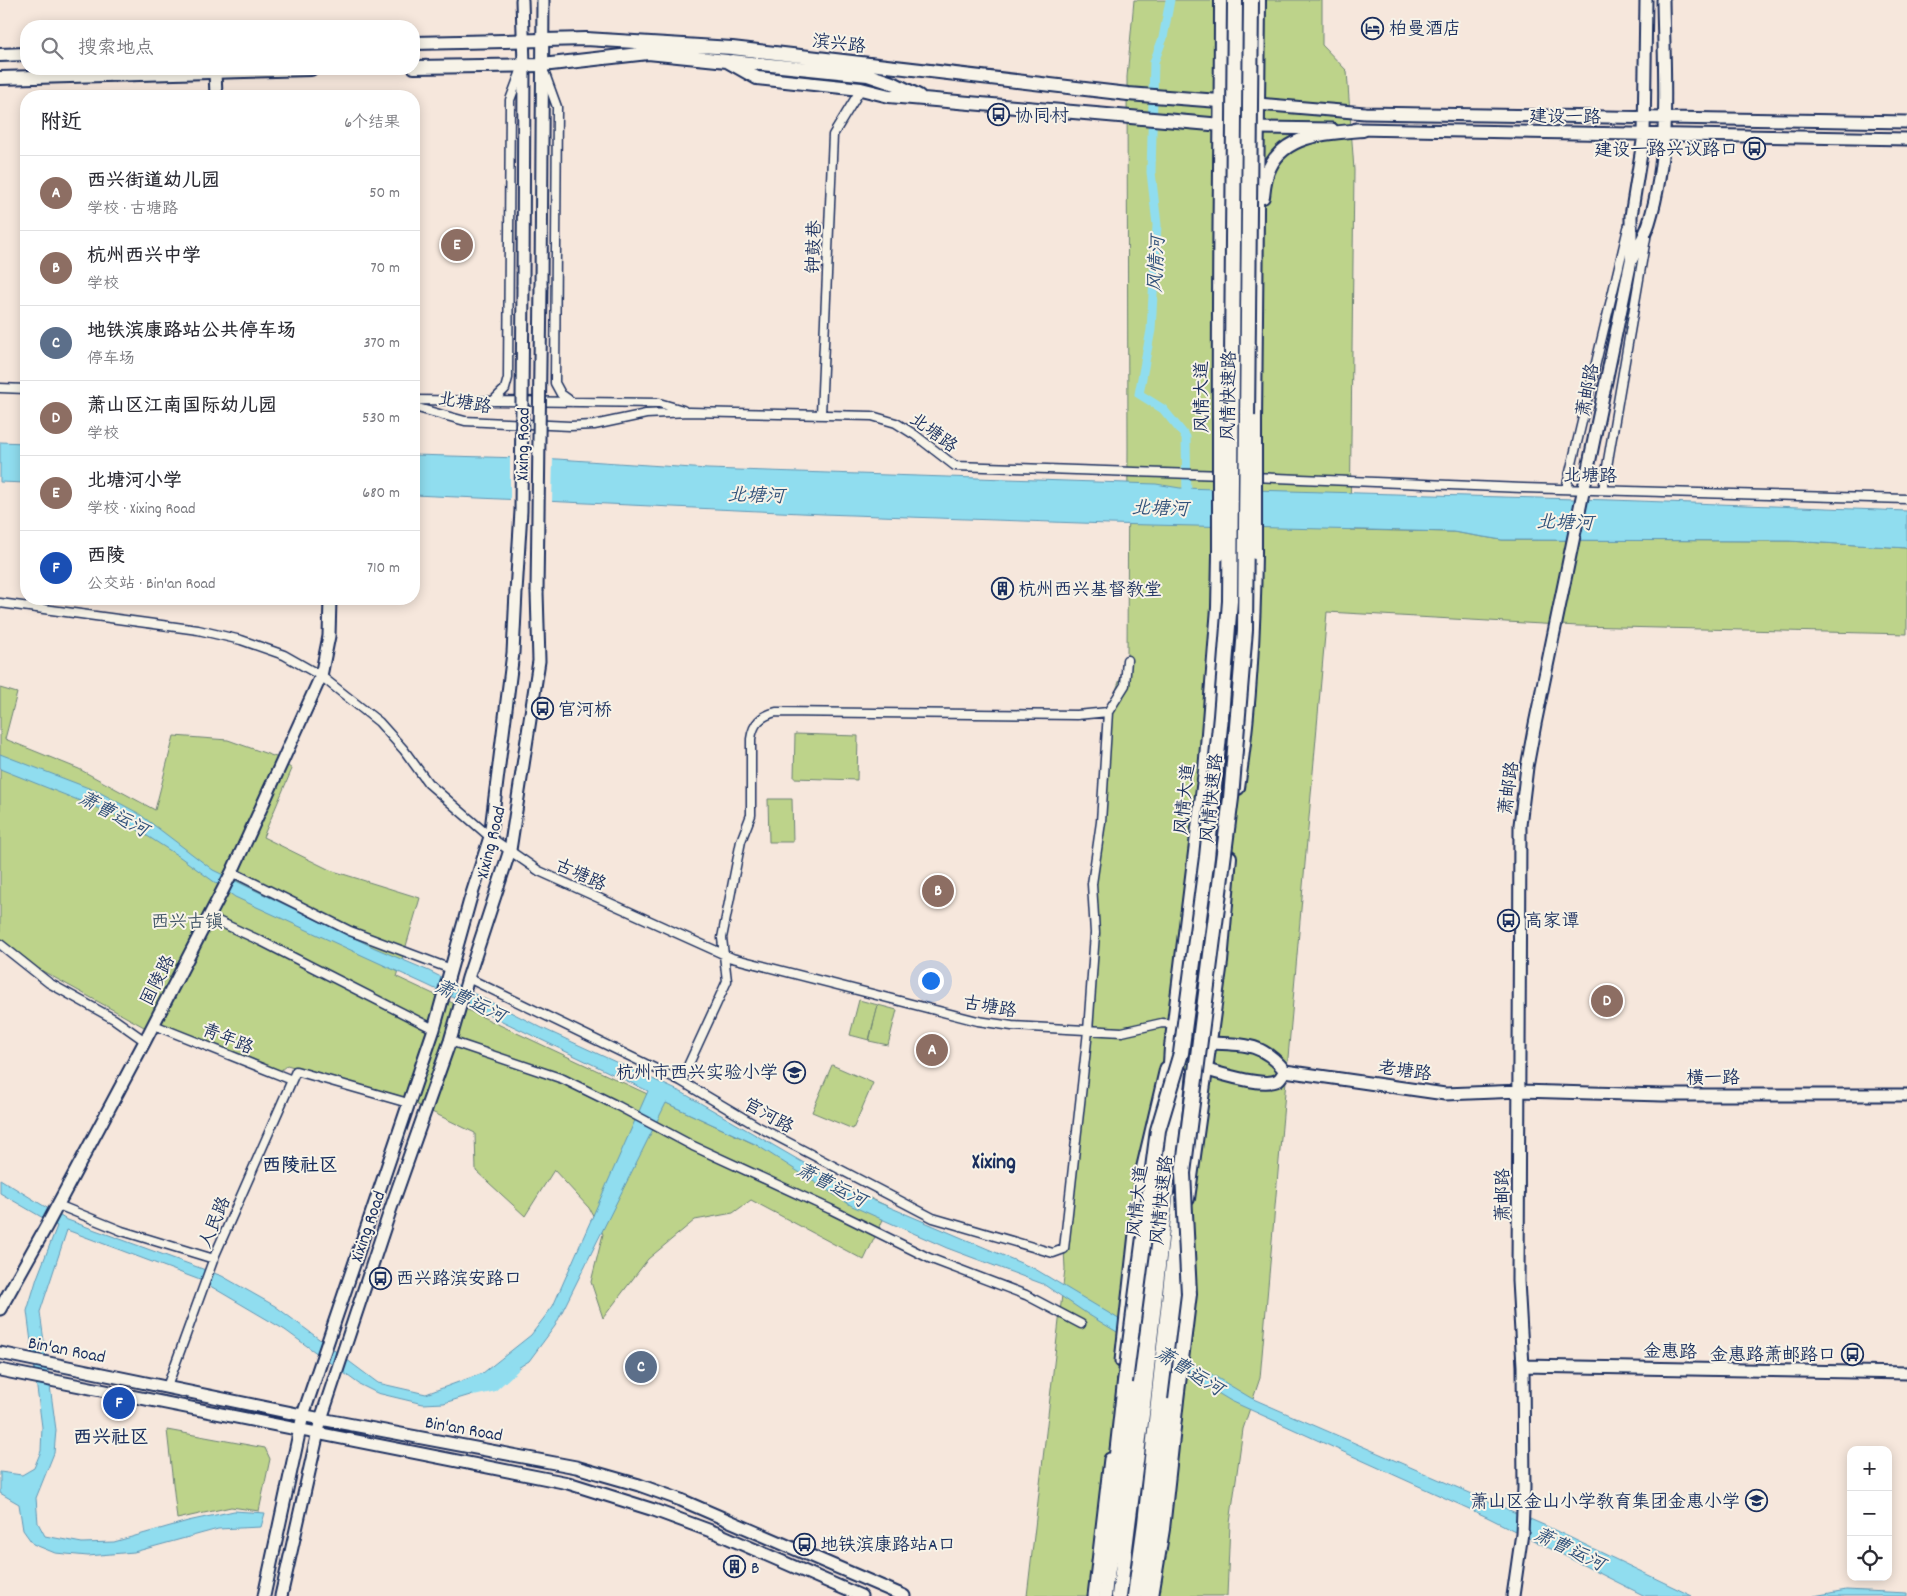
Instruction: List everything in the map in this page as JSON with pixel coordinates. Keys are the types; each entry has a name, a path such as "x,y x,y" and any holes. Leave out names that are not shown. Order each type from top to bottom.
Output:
{"highway":[{"name":"风情快速路","path":"1119,1596 1142,1414 1176,1050 1210,838 1230,601 1235,0"},
{"name":"风情快速路","path":"1135,1596 1150,1485 1183,1173 1231,798 1245,630 1251,0"},
{"path":"1107,1577 1110,1518 1125,1382 1158,1130 1176,1050"},
{"path":"1151,1596 1162,1529 1172,1396 1189,1294 1183,1173"}],"main road":[{"name":"Xixing Road","path":"264,1596 303,1415 434,1029 470,900 490,837 513,653 521,511 524,65 522,0"},
{"name":"Xixing Road","path":"282,1596 321,1419 391,1208 450,1041 510,850 539,661 537,592 543,0"},
{"name":"风情大道","path":"1105,1596 1107,1577 1121,1518 1161,1149 1176,1050 1175,1024 1205,771 1218,608 1218,322 1222,125 1221,0"},
{"path":"1147,1596 1146,1574 1172,1396 1173,1339 1188,1200 1221,962 1233,824 1247,712 1255,553 1259,0"},
{"path":"1630,261 1630,216 1644,135 1646,0"},
{"name":"萧邮路","path":"1513,1596 1522,1533 1523,1500 1522,1366 1518,1281 1520,825 1529,758 1630,261 1648,225 1663,160 1665,135 1663,0"},
{"name":"滨兴路","path":"420,42 586,39 732,48 1128,94 1185,100 1258,104"},
{"path":"420,67 542,65 648,53 868,75 895,84 927,100"},
{"path":"0,55 20,54"},
{"path":"727,61 757,78 861,89 889,96 1222,125"},
{"path":"0,78 108,75"},
{"path":"215,75 216,90"},
{"name":"建设一路","path":"1258,104 1365,113 1907,122"},
{"name":"建设一路","path":"1222,125 1257,128 1907,139"},
{"path":"1256,246 1265,183 1270,166 1282,152 1297,140 1319,135 1363,130"},
{"name":"固陵路","path":"0,1309 58,1205 220,898 321,676 329,636 330,605"},
{"path":"1207,1070 1268,1083 1278,1080 1285,1070 1275,1058 1262,1050 1243,1044 1211,1043"},
{"path":"1094,1596 1142,1170 1176,1050"},
{"name":"老塘路","path":"1285,1070 1445,1094 1520,1091"},
{"name":"横一路","path":"1520,1091 1662,1095 1907,1095"},
{"name":"Bin'an Road","path":"0,1353 321,1419 576,1467 639,1485 697,1507 904,1596"},
{"name":"金惠路","path":"1522,1366 1907,1373"},
{"name":"Bin'an Road","path":"0,1370 318,1435 568,1483 654,1510 719,1534 861,1596"}],"street":[{"name":"Xixing Road","path":"493,401 505,389 508,378 510,100 524,65"},
{"name":"Xixing Road","path":"542,65 558,107 555,383 561,394 572,402"},
{"name":"钟鼓巷","path":"822,414 833,135 861,89"},
{"path":"1566,489 1630,216"},
{"path":"1603,490 1648,225"},
{"path":"0,388 20,389"},
{"name":"北塘路","path":"420,400 659,404 689,412"},
{"name":"北塘路","path":"420,408 465,421 570,426 594,425 646,414 689,412 872,416 896,423 916,435 955,466 1584,490 1907,499"},
{"name":"古塘路","path":"0,603 198,630 241,640 284,655 321,676 379,722 404,750 428,783 490,837 539,871 732,958 978,1021 1012,1026 1122,1032 1162,1023 1175,1024 1199,1030 1211,1043"},
{"path":"1088,1031 1095,933 1092,884 1102,822 1108,712 1125,685 1127,660"},
{"path":"681,1081 727,980 722,938 741,841 751,814 752,729 758,720 776,712 1068,715 1108,712"},
{"path":"231,874 350,931 450,972"},
{"path":"209,917 261,941 434,1029"},
{"path":"0,944 49,983 114,1019 145,1041"},
{"name":"官河路","path":"468,981 681,1081 757,1126 933,1218 1053,1253 1064,1249 1088,1031"},
{"name":"青年路","path":"154,1025 292,1080"},
{"path":"450,1041 563,1079 693,1146 830,1209 929,1258 1026,1295 1081,1324"},
{"name":"人民路","path":"167,1387 214,1259 296,1071 408,1103"},
{"path":"58,1205 122,1231 214,1259"}],"green space":[{"path":"1134,0 1322,0 1322,45 1347,71 1354,170 1350,530 1453,532 1502,540 1789,541 1907,548 1907,634 1578,626 1327,612 1260,1378 1243,1429 1230,1523 1227,1596 1027,1596 1065,1269 1064,1249 1095,933 1092,884 1108,712 1127,660 1127,77"},
{"name":"西兴古镇","path":"0,688 17,693 5,739 79,769 155,810 174,736 228,740 276,757 292,769 263,837 330,870 420,898 397,977 889,1207 864,1260 751,1200 733,1213 695,1220 648,1259 603,1318 591,1282 603,1234 589,1208 554,1170 525,1216 476,1171 475,1133 397,1095 287,1065 280,1071 144,1027 10,953 0,944"},
{"path":"795,734 858,736 857,780 794,778"},
{"path":"768,799 792,799 793,842 769,842"},
{"path":"859,1000 878,1005 869,1040 850,1035"},
{"path":"878,1005 897,1010 888,1045 869,1041"},
{"path":"832,1065 873,1083 853,1129 812,1112"},
{"path":"167,1430 265,1448 270,1459 259,1511 231,1507 177,1519"}],"water":[{"path":"0,442 20,443 20,483 0,482"},
{"name":"北塘河","path":"420,455 557,459 708,469 1156,484 1180,488 1611,500 1907,511 1907,548 1789,541 1502,540 1453,532 1109,524 823,514 420,495"},
{"name":"萧曹运河","path":"0,754 99,792 138,813 213,870 375,948 429,971 544,1029 683,1093 854,1192 1035,1269 1251,1398 1546,1526 1692,1596 1645,1596 1487,1517 1231,1401 1089,1315 1043,1284 947,1248 852,1206 755,1144 666,1103 555,1326 529,1361 480,1392 444,1403 423,1404 377,1393 359,1384 285,1330 200,1280 67,1230 40,1312 56,1430 54,1453 36,1498 38,1523 45,1536 82,1543 114,1542 188,1521 234,1511 265,1513 261,1527 218,1529 134,1552 88,1556 55,1553 33,1544 23,1530 19,1504 0,1493 0,1472 22,1475 34,1468 41,1451 42,1427 27,1311 37,1278 57,1226 0,1193 0,1179 65,1219 222,1276 275,1306 378,1383 426,1394 483,1373 531,1335 553,1306 648,1091 427,985 235,897 180,857 113,814 0,769"},
{"path":"1846,1590 1907,1593 1907,1596 1814,1596"}],"pier":[{"path":"510,456 553,457 552,503 510,501"}],"waterway":[{"name":"风情河","path":"1170,0 1163,38 1154,62 1151,172 1157,225 1151,330 1139,394 1163,409 1186,437 1187,499"},
{"path":"475,1391 493,1387 514,1368"}],"place":[{"name":"柏曼酒店","path":"1373,28"},
{"name":"协同村","path":"999,115"},
{"name":"建设一路兴议路口","path":"1754,149"},
{"name":"北塘河小学","path":"457,245"},
{"name":"杭州西兴基督教堂","path":"1002,589"},
{"name":"官河桥","path":"542,709"},
{"name":"杭州西兴中学","path":"938,891"},
{"name":"高家谭","path":"1509,920"},
{"name":"萧山区江南国际幼儿园","path":"1607,1001"},
{"name":"西兴街道幼儿园","path":"932,1050"},
{"name":"杭州市西兴实验小学","path":"794,1072"},
{"name":"西兴路滨安路口","path":"380,1278"},
{"name":"金惠路萧邮路口","path":"1852,1354"},
{"name":"地铁滨康路站公共停车场","path":"641,1367"},
{"name":"西陵","path":"119,1403"},
{"name":"萧山区金山小学教育集团金惠小学","path":"1756,1501"},
{"name":"地铁滨康路站A口","path":"804,1544"},
{"name":"B","path":"735,1567"}],"district":[{"name":"Xixing","path":"994,1160"},
{"name":"西陵社区","path":"300,1164"},
{"name":"西兴社区","path":"111,1436"}]}
